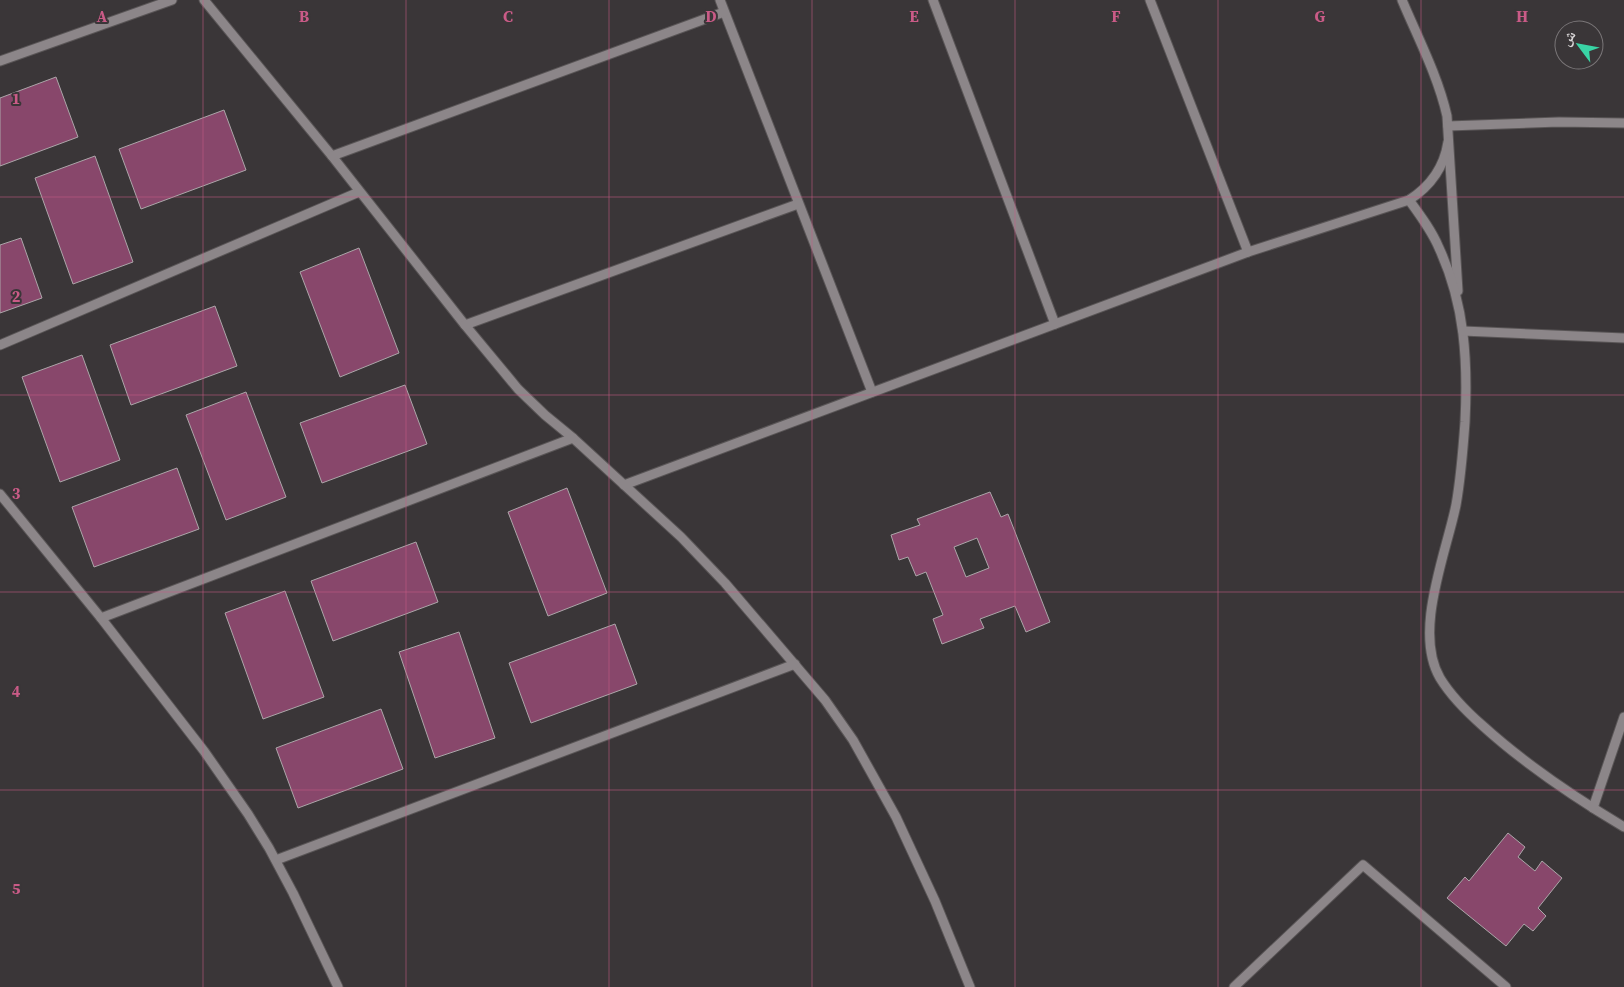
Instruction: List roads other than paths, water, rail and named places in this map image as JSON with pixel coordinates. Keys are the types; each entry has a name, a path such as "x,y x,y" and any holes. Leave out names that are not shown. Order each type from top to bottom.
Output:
{"street":[{"path":"0,61 172,0"},
{"path":"204,0 332,156 464,325 518,388 544,415 573,438 694,550 725,583 825,700 853,740 875,778 913,853 970,987"},
{"path":"720,0 872,392"},
{"path":"934,0 1055,324"},
{"path":"1150,0 1248,252"},
{"path":"1402,0 1444,103 1448,126 1459,309"},
{"path":"332,156 724,12"},
{"path":"1448,126 1559,122 1624,123"},
{"path":"624,485 1248,252 1409,200 1424,189 1436,176 1442,164 1448,142"},
{"path":"0,344 360,192"},
{"path":"1409,200 1439,246 1447,266 1459,309 1466,350 1466,396 1462,459 1456,504 1431,610 1430,641 1434,666 1440,679 1464,708 1523,760 1624,828"},
{"path":"464,325 798,204"},
{"path":"1463,331 1624,338"},
{"path":"101,618 573,438"},
{"path":"0,494 101,618 204,751 248,814 276,860 338,987"},
{"path":"276,860 795,664"},
{"path":"1593,808 1624,717"},
{"path":"1234,987 1363,865 1506,987"}]}
